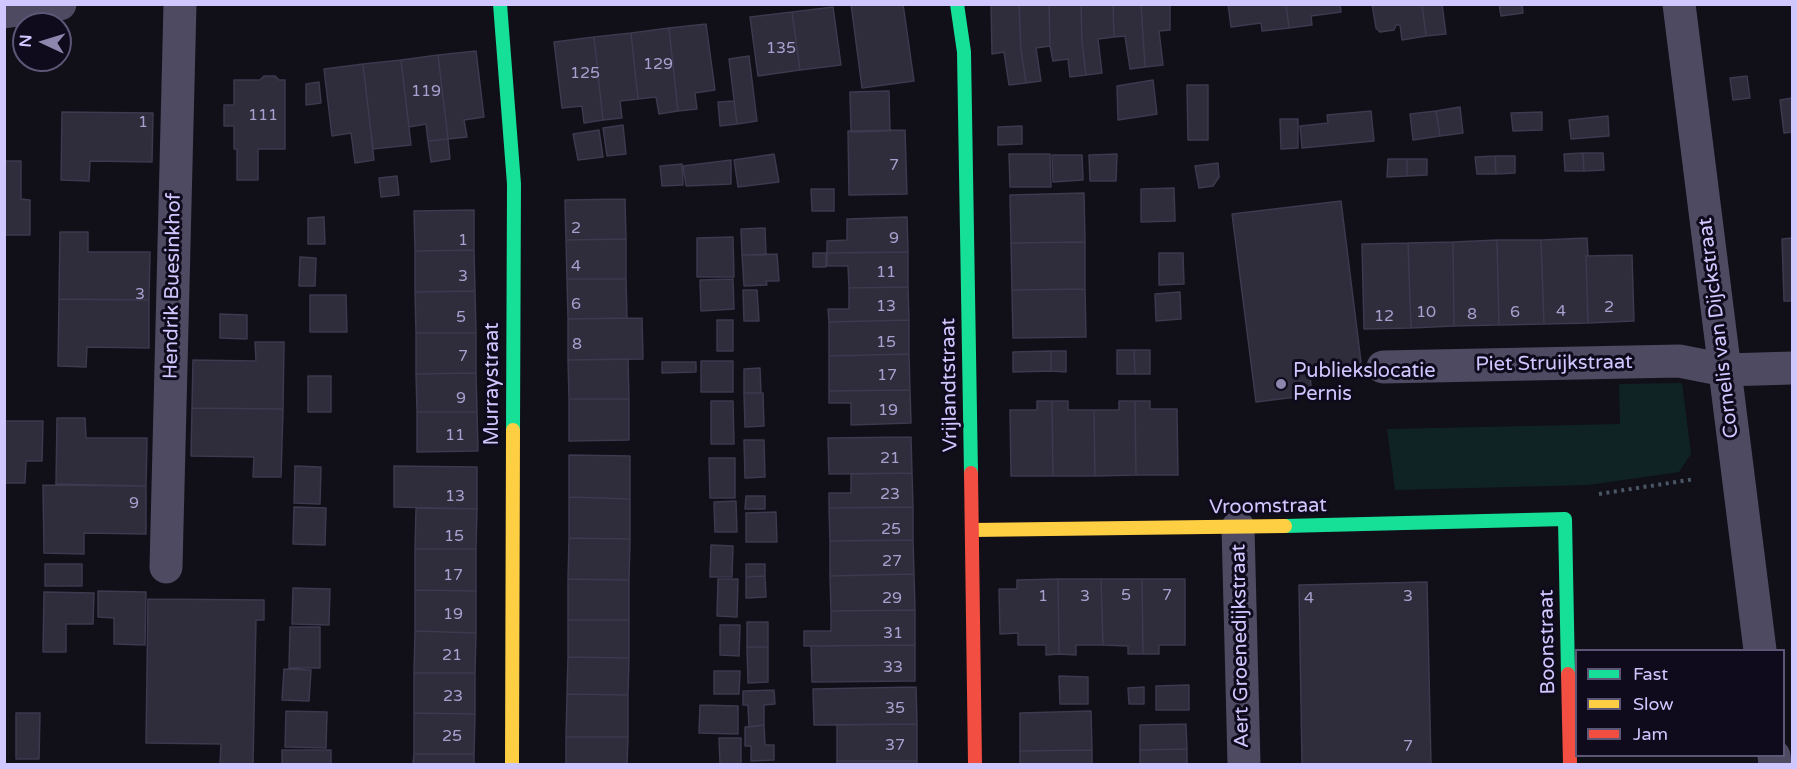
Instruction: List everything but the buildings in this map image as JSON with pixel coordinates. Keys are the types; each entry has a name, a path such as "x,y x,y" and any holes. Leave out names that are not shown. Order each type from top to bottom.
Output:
{"street":[{"path":"4,12 60,4"},
{"name":"Hendrik Buesinkhof","path":"166,567 180,4"},
{"name":"Murraystraat","path":"500,4 514,184 512,765"},
{"name":"Vrijlandtstraat","path":"957,4 964,52 975,765"},
{"name":"Cornelis van Dijckstraat","path":"1679,4 1760,649"},
{"name":"Piet Struijkstraat","path":"1383,367 1679,361 1725,370 1792,368"},
{"name":"Vroomstraat","path":"972,530 1239,527 1564,519"},
{"name":"Boonstraat","path":"1564,519 1570,765"},
{"name":"Aert Groenedijkstraat","path":"1239,527 1244,765"}],"path":[{"path":"1564,519 1581,497 1737,473"}],"green space":[{"path":"1682,383 1691,454 1679,472 1588,485 1395,490 1387,429 1620,424 1619,384"}],"traffic: fast":[{"path":"500,4 514,184 513,430"},
{"path":"957,4 964,52 971,473"},
{"path":"1285,526 1565,519 1568,674"}],"traffic: slow":[{"path":"512,764 513,430"},
{"path":"972,530 1285,526"}],"traffic: jam":[{"path":"971,473 975,764"},
{"path":"1568,674 1570,764"}],"place":[{"name":"Publiekslocatie Pernis","path":"1281,384"}]}
